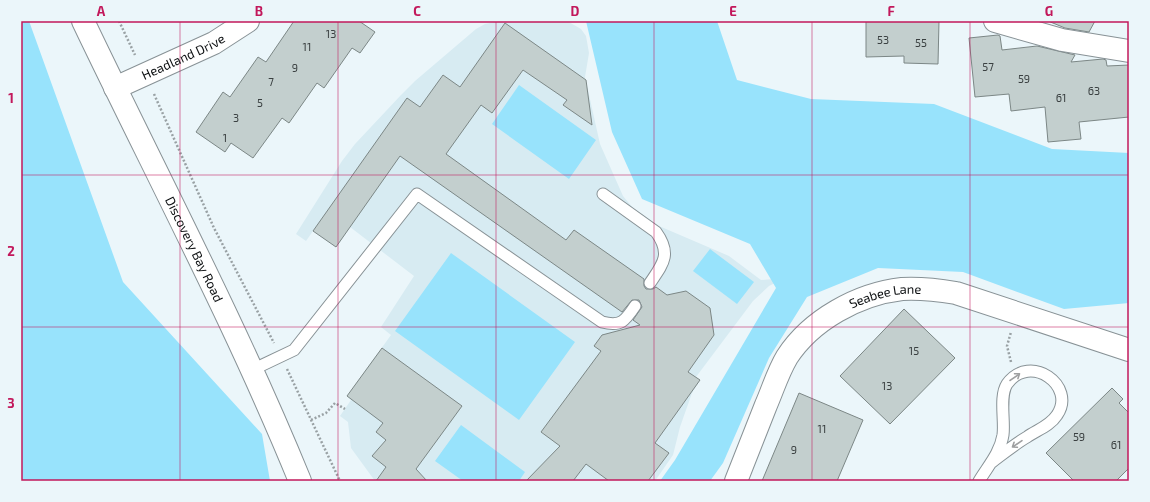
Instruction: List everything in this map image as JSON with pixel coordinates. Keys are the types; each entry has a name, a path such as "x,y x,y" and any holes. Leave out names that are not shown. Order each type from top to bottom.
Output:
{"street":[{"name":"Discovery Bay Road","path":"83,21 217,294 300,481"},
{"name":"Headland Drive","path":"115,88 214,43 248,21"},
{"path":"995,21 1062,40 1129,51"},
{"name":"Seabee Lane","path":"736,481 779,374 787,358 809,332 840,310 870,297 886,292 916,289 956,293 1129,350"}],"lane":[{"path":"252,370 294,350 417,194 602,322 612,325 620,323 627,318 635,306"},
{"path":"603,194 656,232 661,238 665,254 664,262 650,283"},
{"path":"979,481 992,462 1003,437 1004,424 1002,398 1006,386 1015,376 1027,371 1040,372 1052,378 1059,389 1061,402 1058,414 1049,424 1010,448 992,462"}],"path":[{"path":"119,21 214,228 281,357 340,481"},
{"path":"1015,376 1007,346 1017,312"},
{"path":"311,420 326,413 335,403 345,409"}],"shaded area":[{"path":"21,21 29,21 123,282 262,434 270,481 21,481"},
{"path":"499,21 567,21 581,29 586,36 589,53 585,77 600,144 623,196 633,208 659,226 729,256 761,280 785,278 769,286 753,301 696,377 700,380 692,393 680,427 673,455 655,481 375,481 351,448 348,422 340,416 351,400 347,396 391,335 381,327 414,276 350,227 336,247 313,231 306,241 296,234 342,161 355,144 401,95 415,81 476,29 485,24"},
{"path":"586,21 717,21 737,80 811,99 934,104 1052,149 1129,153 1129,303 1064,309 963,272 878,268 807,297 769,358 723,463 710,481 660,481 675,460 776,288 750,244 642,199 612,132"},
{"path":"519,85 596,140 569,179 492,124"},
{"path":"710,249 754,282 737,304 693,271"},
{"path":"451,253 575,342 519,420 395,331"},
{"path":"461,425 525,472 519,481 463,481 435,461"}],"building":[{"path":"294,21 359,21 375,32 360,53 352,48 324,88 317,83 289,123 282,118 253,158 231,143 225,152 196,132 223,92 230,97 258,57 266,62"},
{"path":"866,21 939,21 938,64 904,63 904,56 866,57"},
{"path":"1048,21 1095,21 1089,32 1065,28"},
{"path":"505,23 586,80 592,125 563,105 567,100 523,70 492,113 481,105 446,154 566,240 574,230 644,279 644,286 646,289 653,289 656,287 667,295 686,291 710,308 714,335 688,372 700,380 655,443 669,453 648,481 609,481 586,464 573,481 526,481 560,446 541,432 601,351 594,346 602,335 640,325 633,320 642,307 639,300 632,300 622,312 400,156 336,247 313,231 407,98 420,107 443,75 460,87"},
{"path":"1000,36 1002,50 1037,46 1075,55 1071,62 1103,59 1106,60 1107,66 1129,65 1129,117 1079,122 1081,139 1048,142 1045,107 1011,111 1009,94 975,97 969,38"},
{"path":"904,309 955,358 890,424 840,376"},
{"path":"382,348 462,406 416,469 427,481 376,481 386,467 372,456 386,440 376,432 383,423 347,396"},
{"path":"1112,388 1123,399 1119,403 1129,413 1129,468 1116,481 1074,481 1046,453"},
{"path":"799,393 863,420 837,481 762,481"}]}
